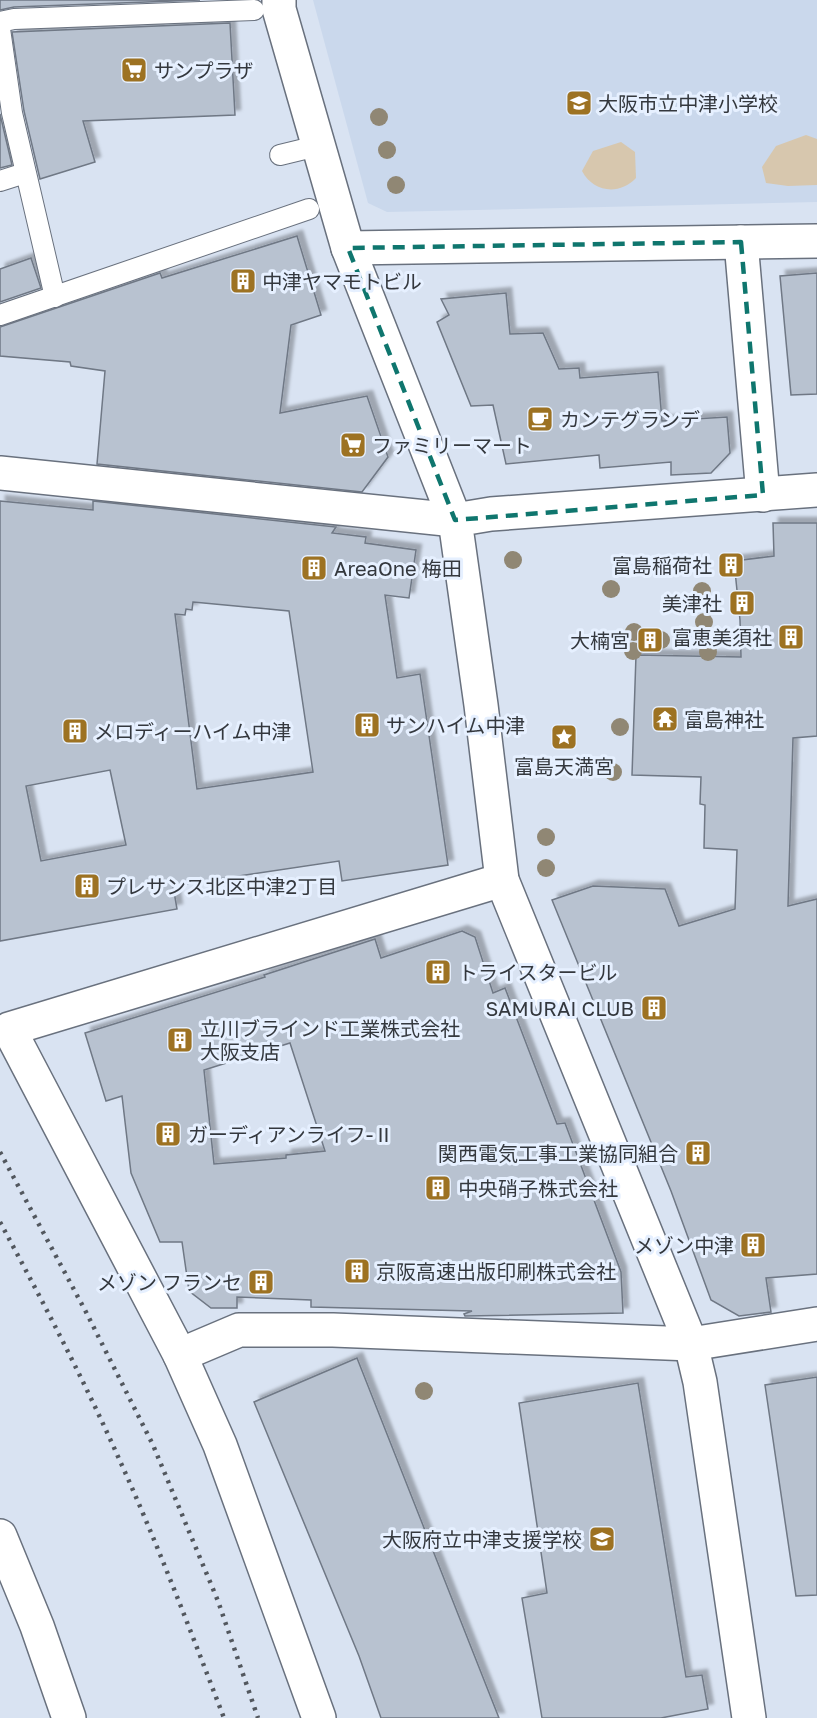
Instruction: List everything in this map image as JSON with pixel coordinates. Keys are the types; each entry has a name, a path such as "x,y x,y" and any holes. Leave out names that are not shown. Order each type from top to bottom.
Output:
{"street":[{"path":"266,5 279,9 348,248 454,520 481,705 502,880 692,1344 702,1394 749,1718"},
{"path":"348,248 817,241"},
{"path":"741,242 763,495"},
{"path":"0,473 454,520 491,514 817,490"},
{"path":"319,1718 219,1445 180,1355 5,1021 502,880"},
{"path":"180,1355 239,1330 345,1331 692,1344 817,1324"},
{"path":"0,1536 37,1626 69,1718"},
{"path":"0,1586 37,1626"}],"lane":[{"path":"0,22 14,19 266,5"},
{"path":"0,29 12,113 55,297"},
{"path":"280,155 317,146"},
{"path":"0,181 25,173"},
{"path":"0,315 309,209"}],"highlighted area":[{"path":"741,242 763,495 455,520 348,248"}],"shaded area":[{"name":"大阪市立中津小学校","path":"313,0 817,0 817,202 387,212 368,203"},
{"path":"806,135 817,139 817,185 788,186 766,183 762,167 776,146"},
{"path":"621,142 635,152 636,178 629,184 614,189 599,187 582,171 593,151"}],"building":[{"path":"0,0 200,0 14,7 0,10"},
{"name":"サンプラザ","path":"230,23 235,115 83,121 95,162 40,179 24,111 12,32"},
{"path":"0,114 12,165 0,168"},
{"path":"297,236 321,315 291,325 280,413 367,396 388,457 362,492 97,464 105,371 71,366 70,362 0,356 0,327 160,273 162,278"},
{"path":"31,258 41,288 0,302 0,269"},
{"path":"817,273 817,394 791,395 780,276"},
{"path":"506,293 510,334 543,333 559,369 579,368 580,378 658,372 662,421 727,417 730,453 711,473 671,475 671,462 600,468 599,455 506,464 493,405 471,406 437,322 449,315 441,299"},
{"path":"0,501 93,510 93,501 336,527 332,533 366,537 365,543 416,550 409,598 385,595 397,678 420,674 448,865 342,881 339,861 173,886 177,909 0,941","holes":["193,602 289,611 313,772 197,789 175,614 185,615 186,609 192,610","110,770 126,845 41,861 26,786"]},
{"path":"773,523 817,523 817,736 793,738 788,906 817,899 817,1274 766,1278 771,1312 739,1316 711,1300 671,1191 552,900 593,886 665,889 679,926 735,909 737,850 704,848 705,805 700,804 701,777 632,775 636,655 741,657 734,561 774,556"},
{"path":"462,931 475,937 493,993 505,988 557,1124 565,1123 621,1272 623,1313 465,1316 464,1314 472,1311 311,1307 311,1300 237,1297 237,1308 211,1308 189,1291 182,1242 160,1242 131,1173 122,1096 106,1101 85,1033 265,977 264,975 375,939 381,958","holes":["290,1043 325,1151 286,1155 286,1158 214,1164 204,1070"]},
{"path":"357,1358 499,1718 381,1718 359,1656 254,1402"},
{"path":"817,1377 817,1595 796,1596 765,1385"},
{"path":"638,1383 686,1677 702,1675 708,1709 661,1718 542,1718 522,1598 547,1593 519,1403"}],"railway":[{"path":"0,1152 86,1312 153,1445 218,1601 258,1718"},
{"path":"0,1222 62,1340 120,1461 187,1621 224,1718"}],"place":[{"name":"サンプラザ","path":"134,70"},
{"name":"大阪市立中津小学校","path":"579,103"},
{"name":"中津ヤマモトビル","path":"243,281"},
{"name":"カンテグランデ","path":"540,419"},
{"name":"ファミリーマート","path":"353,445"},
{"name":"富島稲荷社","path":"731,565"},
{"name":"AreaOne 梅田","path":"314,568"},
{"name":"美津社","path":"742,603"},
{"name":"富恵美須社","path":"791,637"},
{"name":"大楠宮","path":"650,640"},
{"name":"富島神社","path":"665,719"},
{"name":"サンハイム中津","path":"367,725"},
{"name":"メロディーハイム中津","path":"75,731"},
{"name":"富島天満宮","path":"564,737"},
{"name":"プレサンス北区中津2丁目","path":"87,886"},
{"name":"トライスタービル","path":"438,972"},
{"name":"SAMURAI CLUB","path":"654,1008"},
{"name":"立川ブラインド工業株式会社 大阪支店","path":"180,1040"},
{"name":"ガーディアンライフ-Ⅱ","path":"168,1134"},
{"name":"関西電気工事工業協同組合","path":"698,1153"},
{"name":"中央硝子株式会社","path":"438,1188"},
{"name":"メゾン中津","path":"753,1245"},
{"name":"京阪高速出版印刷株式会社","path":"357,1271"},
{"name":"メゾン フランセ","path":"261,1282"},
{"name":"大阪府立中津支援学校","path":"602,1539"}]}
